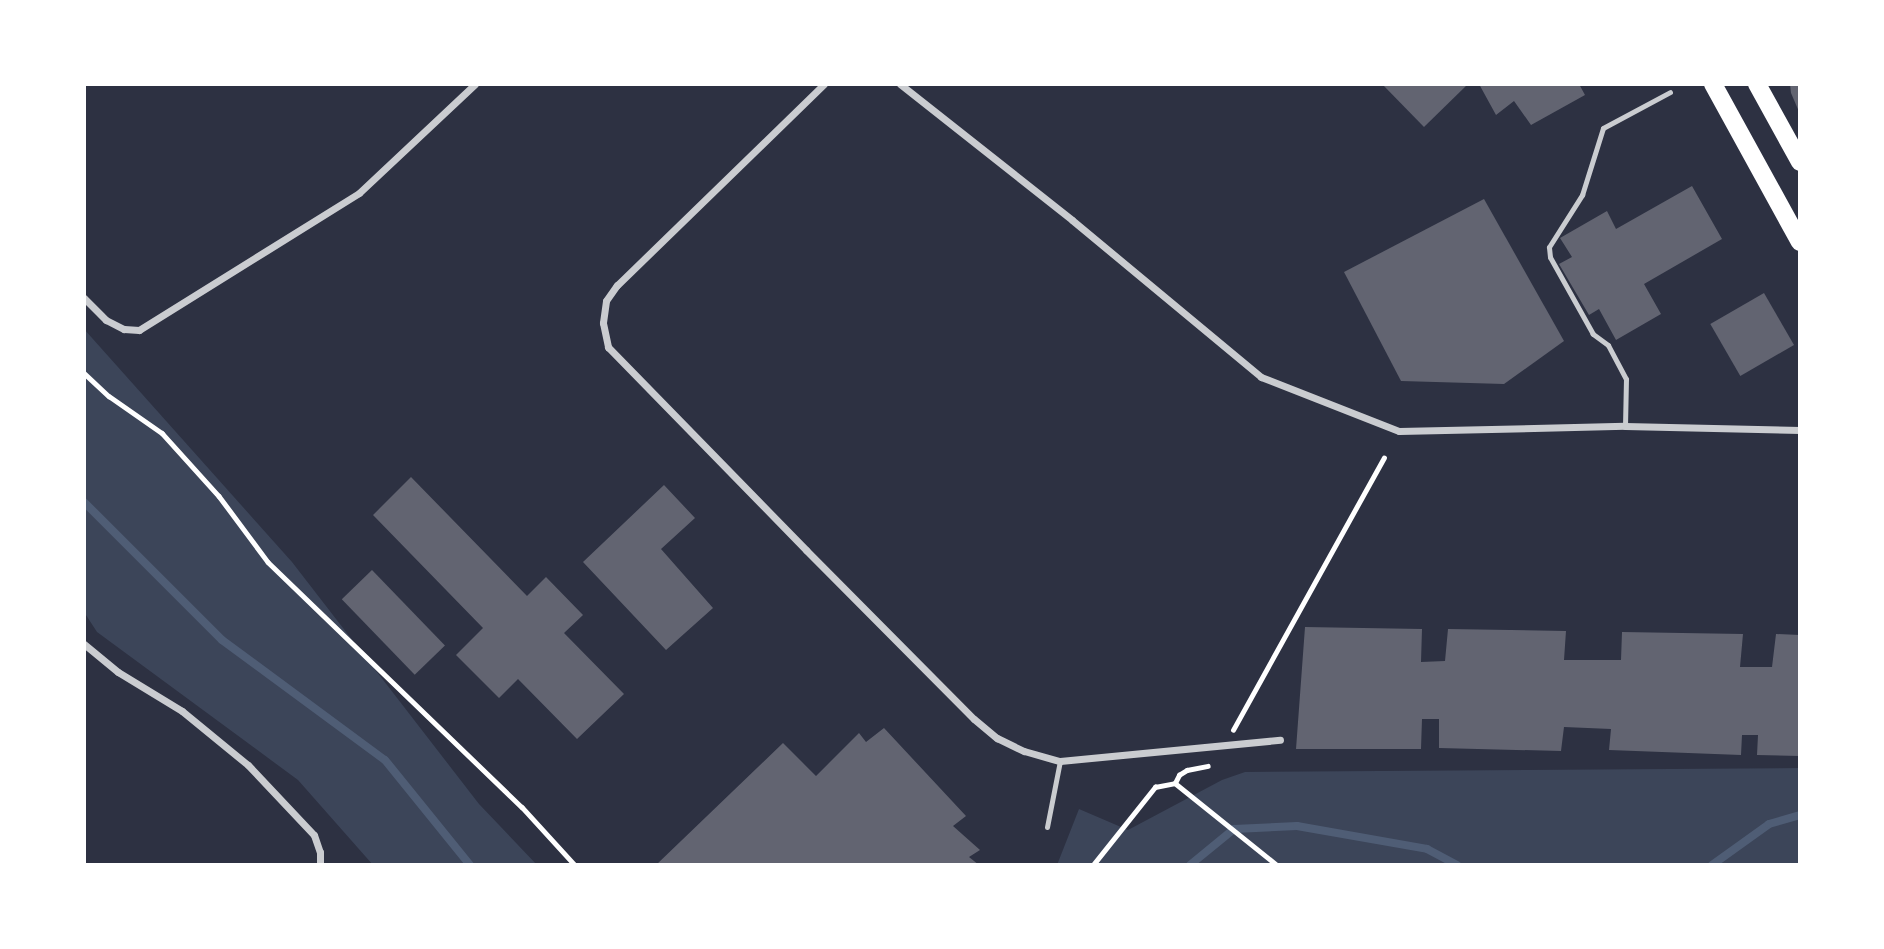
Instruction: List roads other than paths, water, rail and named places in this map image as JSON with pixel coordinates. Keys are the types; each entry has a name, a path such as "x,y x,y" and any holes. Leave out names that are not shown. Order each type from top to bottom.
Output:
{"main road":[{"path":"1713,84 1800,242"},
{"path":"1757,84 1800,162"}],"street":[{"path":"84,298 106,320 124,330 139,330 359,193 475,84"},
{"path":"824,84 617,285 606,301 603,323 608,347 974,719 997,738 1024,751 1060,761 1280,740"},
{"path":"900,84 1072,220 1261,377 1399,431 1625,426 1800,430"},
{"path":"84,643 118,673 182,711 248,765 313,835 320,852 320,865"}],"lane":[{"path":"1625,426 1626,379 1608,345 1593,334 1550,257 1549,247 1582,195 1604,128 1670,92"},
{"path":"1046,827 1060,761"}],"waterway":[{"path":"84,502 222,640 385,760 470,865"},
{"path":"1712,865 1769,824 1800,815"},
{"path":"1190,865 1234,829 1297,826 1427,849 1457,865"}]}
